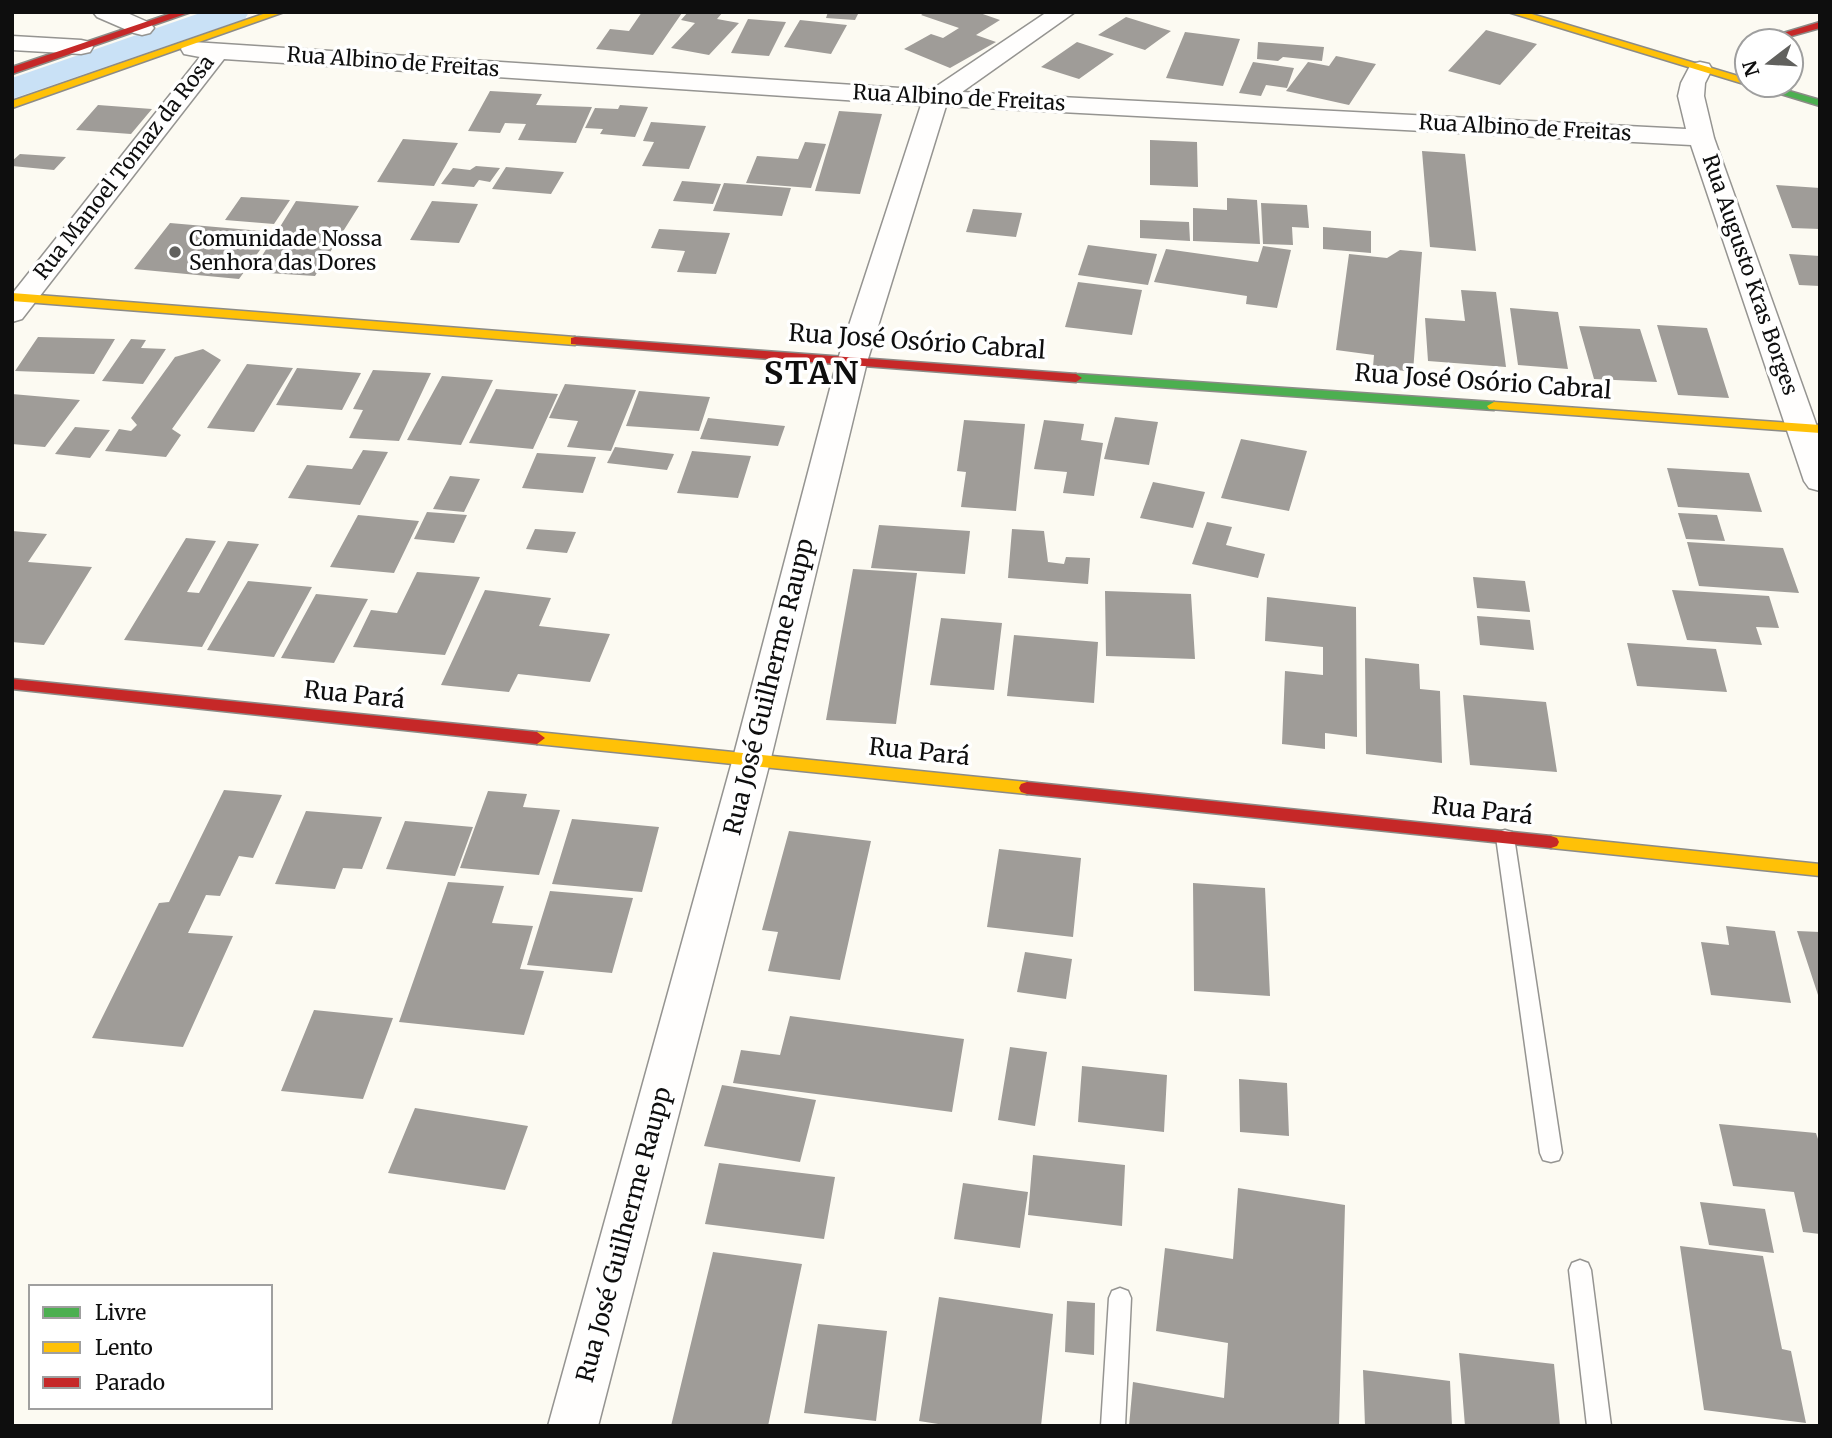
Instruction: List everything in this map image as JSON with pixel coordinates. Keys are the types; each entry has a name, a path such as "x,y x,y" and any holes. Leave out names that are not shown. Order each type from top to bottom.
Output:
{"street":[{"path":"105,12 142,27"},
{"path":"12,71 186,12"},
{"path":"12,105 279,12"},
{"path":"936,98 1063,12"},
{"path":"1513,12 1711,63 1734,75"},
{"path":"12,43 80,47"},
{"name":"Rua Manoel Tomaz da Rosa","path":"179,48 217,51"},
{"name":"Rua Manoel Tomaz da Rosa","path":"16,303 217,51"},
{"name":"Rua Albino de Freitas","path":"217,51 936,98 1701,138"},
{"name":"Rua Augusto Kras Borges","path":"1711,63 1693,83 1691,96 1701,138 1811,428 1820,481"},
{"name":"Rua José Guilherme Raupp","path":"573,1426 752,758 852,362 936,98"},
{"path":"1803,98 1820,103"},
{"name":"Rua José Osório Cabral","path":"16,303 1811,428"},
{"name":"Rua Pará","path":"12,684 752,758 1820,870"}],"lane":[{"path":"1505,837 1551,1153"},
{"path":"1580,1270 1599,1426"},
{"path":"1114,1426 1120,1298"}],"building":[{"path":"642,12 682,13 653,55 596,49 610,29 629,31"},
{"path":"688,12 723,12 717,19 739,23 709,55 671,48 695,23 681,20"},
{"path":"828,12 859,12 855,20 826,18"},
{"path":"925,12 977,12 1000,20 976,35 996,42 950,68 904,49 931,34 943,38 959,28 921,15"},
{"path":"1126,17 1171,31 1145,50 1098,35"},
{"path":"748,19 786,22 769,56 731,53"},
{"path":"800,20 847,25 831,54 784,47"},
{"path":"1486,30 1537,44 1500,85 1448,71"},
{"path":"1185,32 1240,39 1223,86 1166,78"},
{"path":"1077,42 1114,54 1079,79 1041,67"},
{"path":"1258,42 1324,47 1322,61 1283,57 1278,61 1257,59"},
{"path":"1336,56 1376,64 1349,105 1286,91 1308,62 1329,66"},
{"path":"1253,62 1294,68 1287,88 1266,85 1261,96 1239,93"},
{"path":"490,91 542,94 536,105 592,107 576,143 518,140 526,124 505,123 500,133 468,131"},
{"path":"98,105 152,109 131,134 76,130"},
{"path":"620,105 648,107 635,137 600,134 603,129 585,128 595,108 618,109"},
{"path":"839,111 882,114 860,194 815,191"},
{"path":"651,122 706,126 689,169 642,166 654,142 643,141"},
{"path":"403,139 458,143 434,186 377,182"},
{"path":"1150,140 1197,142 1198,187 1150,185"},
{"path":"805,142 826,144 811,188 746,183 757,156 798,159"},
{"path":"1422,151 1465,154 1476,251 1430,247"},
{"path":"20,154 66,157 54,170 12,166 12,161"},
{"path":"476,166 500,168 490,182 479,180 474,187 441,184 453,168 470,170"},
{"path":"506,167 564,172 551,194 492,189"},
{"path":"682,181 721,184 713,204 673,201"},
{"path":"724,183 791,188 782,216 713,211"},
{"path":"1776,185 1820,188 1820,229 1792,228"},
{"path":"241,197 290,200 274,224 225,220"},
{"path":"1227,198 1257,200 1260,244 1193,241 1193,208 1227,210"},
{"path":"296,201 359,206 315,276 252,272"},
{"path":"432,201 478,204 459,243 410,240"},
{"path":"1261,203 1307,205 1309,228 1292,227 1293,245 1263,244"},
{"path":"973,209 1022,213 1016,237 966,232"},
{"path":"1140,220 1189,222 1190,241 1140,238"},
{"path":"170,223 273,232 239,279 134,269"},
{"path":"1323,227 1371,231 1371,253 1323,249"},
{"path":"659,229 730,233 716,274 677,272 685,251 651,248"},
{"path":"1088,245 1157,254 1148,285 1078,275"},
{"path":"1263,246 1291,250 1277,308 1246,304 1247,296 1154,282 1166,249 1258,262"},
{"path":"1400,250 1422,252 1413,372 1373,367 1374,355 1336,350 1349,254 1387,258"},
{"path":"1789,254 1820,256 1820,286 1799,285"},
{"path":"1078,282 1142,290 1132,335 1065,327"},
{"path":"1461,290 1496,292 1506,367 1428,361 1425,318 1465,321"},
{"path":"1510,308 1558,312 1568,369 1518,365"},
{"path":"1657,325 1707,328 1729,398 1678,395"},
{"path":"1579,326 1640,329 1657,382 1594,379"},
{"path":"38,337 115,339 94,374 15,371"},
{"path":"131,339 146,340 141,348 166,349 143,384 102,381"},
{"path":"203,349 221,360 172,429 181,435 166,457 105,451 119,429 131,431 137,425 131,418 175,357"},
{"path":"247,364 293,368 254,432 207,428"},
{"path":"297,368 361,373 342,410 276,405"},
{"path":"373,370 431,373 399,441 349,438 363,410 353,409"},
{"path":"442,376 493,380 461,445 407,440"},
{"path":"565,384 636,390 611,451 567,447 578,421 549,418"},
{"path":"496,389 558,394 533,449 469,443"},
{"path":"639,391 710,397 699,431 626,426"},
{"path":"12,394 80,400 45,447 12,444"},
{"path":"1115,417 1158,422 1149,465 1104,459"},
{"path":"708,418 785,426 778,446 700,439"},
{"path":"964,420 1025,424 1016,511 961,507 966,472 957,471"},
{"path":"1044,420 1084,424 1081,440 1103,443 1094,496 1063,493 1067,472 1034,469"},
{"path":"75,427 110,430 90,458 55,454"},
{"path":"1241,439 1307,451 1289,511 1221,498"},
{"path":"615,447 674,454 667,470 607,463"},
{"path":"363,450 388,452 360,505 288,498 307,465 352,469"},
{"path":"692,451 751,456 738,498 677,493"},
{"path":"537,453 596,457 583,493 522,488"},
{"path":"1667,468 1749,473 1762,512 1678,507"},
{"path":"450,476 480,479 464,512 433,509"},
{"path":"1153,482 1205,492 1193,528 1140,518"},
{"path":"427,512 467,515 454,543 414,539"},
{"path":"1678,513 1717,515 1725,541 1686,539"},
{"path":"358,515 419,521 394,573 330,567"},
{"path":"1207,522 1232,527 1226,545 1265,554 1258,578 1192,564"},
{"path":"879,525 970,531 965,574 871,568"},
{"path":"535,529 576,532 567,553 526,549"},
{"path":"1012,529 1044,531 1048,562 1064,564 1066,557 1090,558 1088,584 1008,578"},
{"path":"12,531 47,534 28,562 92,567 44,645 12,642"},
{"path":"186,538 216,541 187,592 199,593 228,541 259,544 202,647 124,640"},
{"path":"1687,542 1783,548 1799,593 1699,586"},
{"path":"853,569 917,573 896,724 826,720"},
{"path":"417,572 480,577 445,655 353,647 371,610 397,613"},
{"path":"1473,577 1525,581 1530,612 1477,608"},
{"path":"248,581 312,587 274,657 207,650"},
{"path":"485,590 551,598 539,626 610,634 590,682 518,674 509,692 441,685"},
{"path":"1672,590 1769,596 1779,628 1756,627 1762,645 1687,640"},
{"path":"1105,591 1191,594 1195,659 1106,656"},
{"path":"316,594 368,599 334,663 281,658"},
{"path":"1267,597 1356,607 1357,737 1325,733 1325,749 1282,744 1285,671 1323,675 1323,647 1265,641"},
{"path":"1477,616 1530,620 1534,650 1480,645"},
{"path":"941,618 1002,623 994,690 930,685"},
{"path":"1014,635 1098,642 1094,703 1007,696"},
{"path":"1627,643 1716,649 1727,692 1637,686"},
{"path":"1365,658 1419,664 1420,689 1440,691 1442,763 1366,754"},
{"path":"1463,695 1546,702 1557,772 1470,765"},
{"path":"224,790 282,795 253,858 239,856 220,896 206,895 188,933 233,936 183,1047 92,1038 159,903 169,902"},
{"path":"488,791 527,794 523,807 560,810 539,875 460,868"},
{"path":"306,811 382,817 362,869 343,868 335,889 275,884"},
{"path":"572,819 659,827 642,892 552,884"},
{"path":"405,821 473,827 455,876 386,869"},
{"path":"789,831 871,841 840,980 768,971 778,932 762,930"},
{"path":"999,849 1081,858 1073,937 987,927"},
{"path":"448,882 504,886 492,923 533,926 520,969 544,971 524,1035 399,1022"},
{"path":"1193,883 1265,888 1270,996 1194,991"},
{"path":"550,891 633,898 612,973 527,965"},
{"path":"1726,926 1775,931 1791,1003 1711,995 1701,942 1729,945"},
{"path":"1797,931 1820,932 1820,998 1819,998"},
{"path":"1025,952 1072,959 1066,999 1017,992"},
{"path":"314,1010 393,1018 363,1099 281,1091"},
{"path":"790,1016 964,1039 952,1112 733,1083 741,1050 780,1055"},
{"path":"1010,1047 1047,1052 1035,1126 998,1120"},
{"path":"1082,1066 1167,1075 1164,1132 1078,1122"},
{"path":"1239,1079 1287,1083 1289,1136 1240,1132"},
{"path":"722,1085 816,1100 800,1162 704,1146"},
{"path":"415,1108 528,1126 505,1190 388,1173"},
{"path":"1719,1124 1816,1133 1820,1145 1820,1234 1803,1232 1794,1192 1733,1186"},
{"path":"1033,1155 1125,1165 1122,1226 1028,1215"},
{"path":"719,1163 835,1177 824,1239 705,1224"},
{"path":"963,1183 1028,1192 1020,1248 954,1239"},
{"path":"1238,1188 1345,1205 1339,1426 1129,1426 1133,1382 1224,1398 1228,1343 1156,1331 1165,1248 1233,1259"},
{"path":"1700,1202 1765,1209 1774,1253 1709,1245"},
{"path":"1680,1246 1763,1256 1782,1349 1791,1351 1806,1423 1704,1410"},
{"path":"713,1252 802,1264 768,1426 671,1426"},
{"path":"939,1297 1053,1314 1041,1426 951,1426 919,1421"},
{"path":"1067,1301 1095,1303 1094,1355 1065,1352"},
{"path":"818,1324 887,1331 876,1421 804,1413"},
{"path":"1459,1353 1554,1364 1560,1426 1465,1426"},
{"path":"1363,1370 1450,1381 1452,1426 1365,1426"}],"waterway":[{"path":"12,89 234,12"}],"traffic: fast":[{"path":"1802,98 1820,103"},
{"path":"1076,378 1494,406"}],"traffic: slow":[{"path":"12,105 279,12"},
{"path":"1513,12 1734,78"},
{"path":"12,297 575,341"},
{"path":"1494,406 1820,429"},
{"path":"537,738 1027,788"},
{"path":"1551,842 1820,870"}],"traffic: jam":[{"path":"12,71 186,12"},
{"path":"1804,29 1820,25"},
{"path":"575,341 1076,378"},
{"path":"12,684 537,738"},
{"path":"1027,788 1551,842"}],"place":[{"name":"Comunidade Nossa Senhora das Dores","path":"175,252"}],"district":[{"name":"STAN","path":"812,375"}]}
